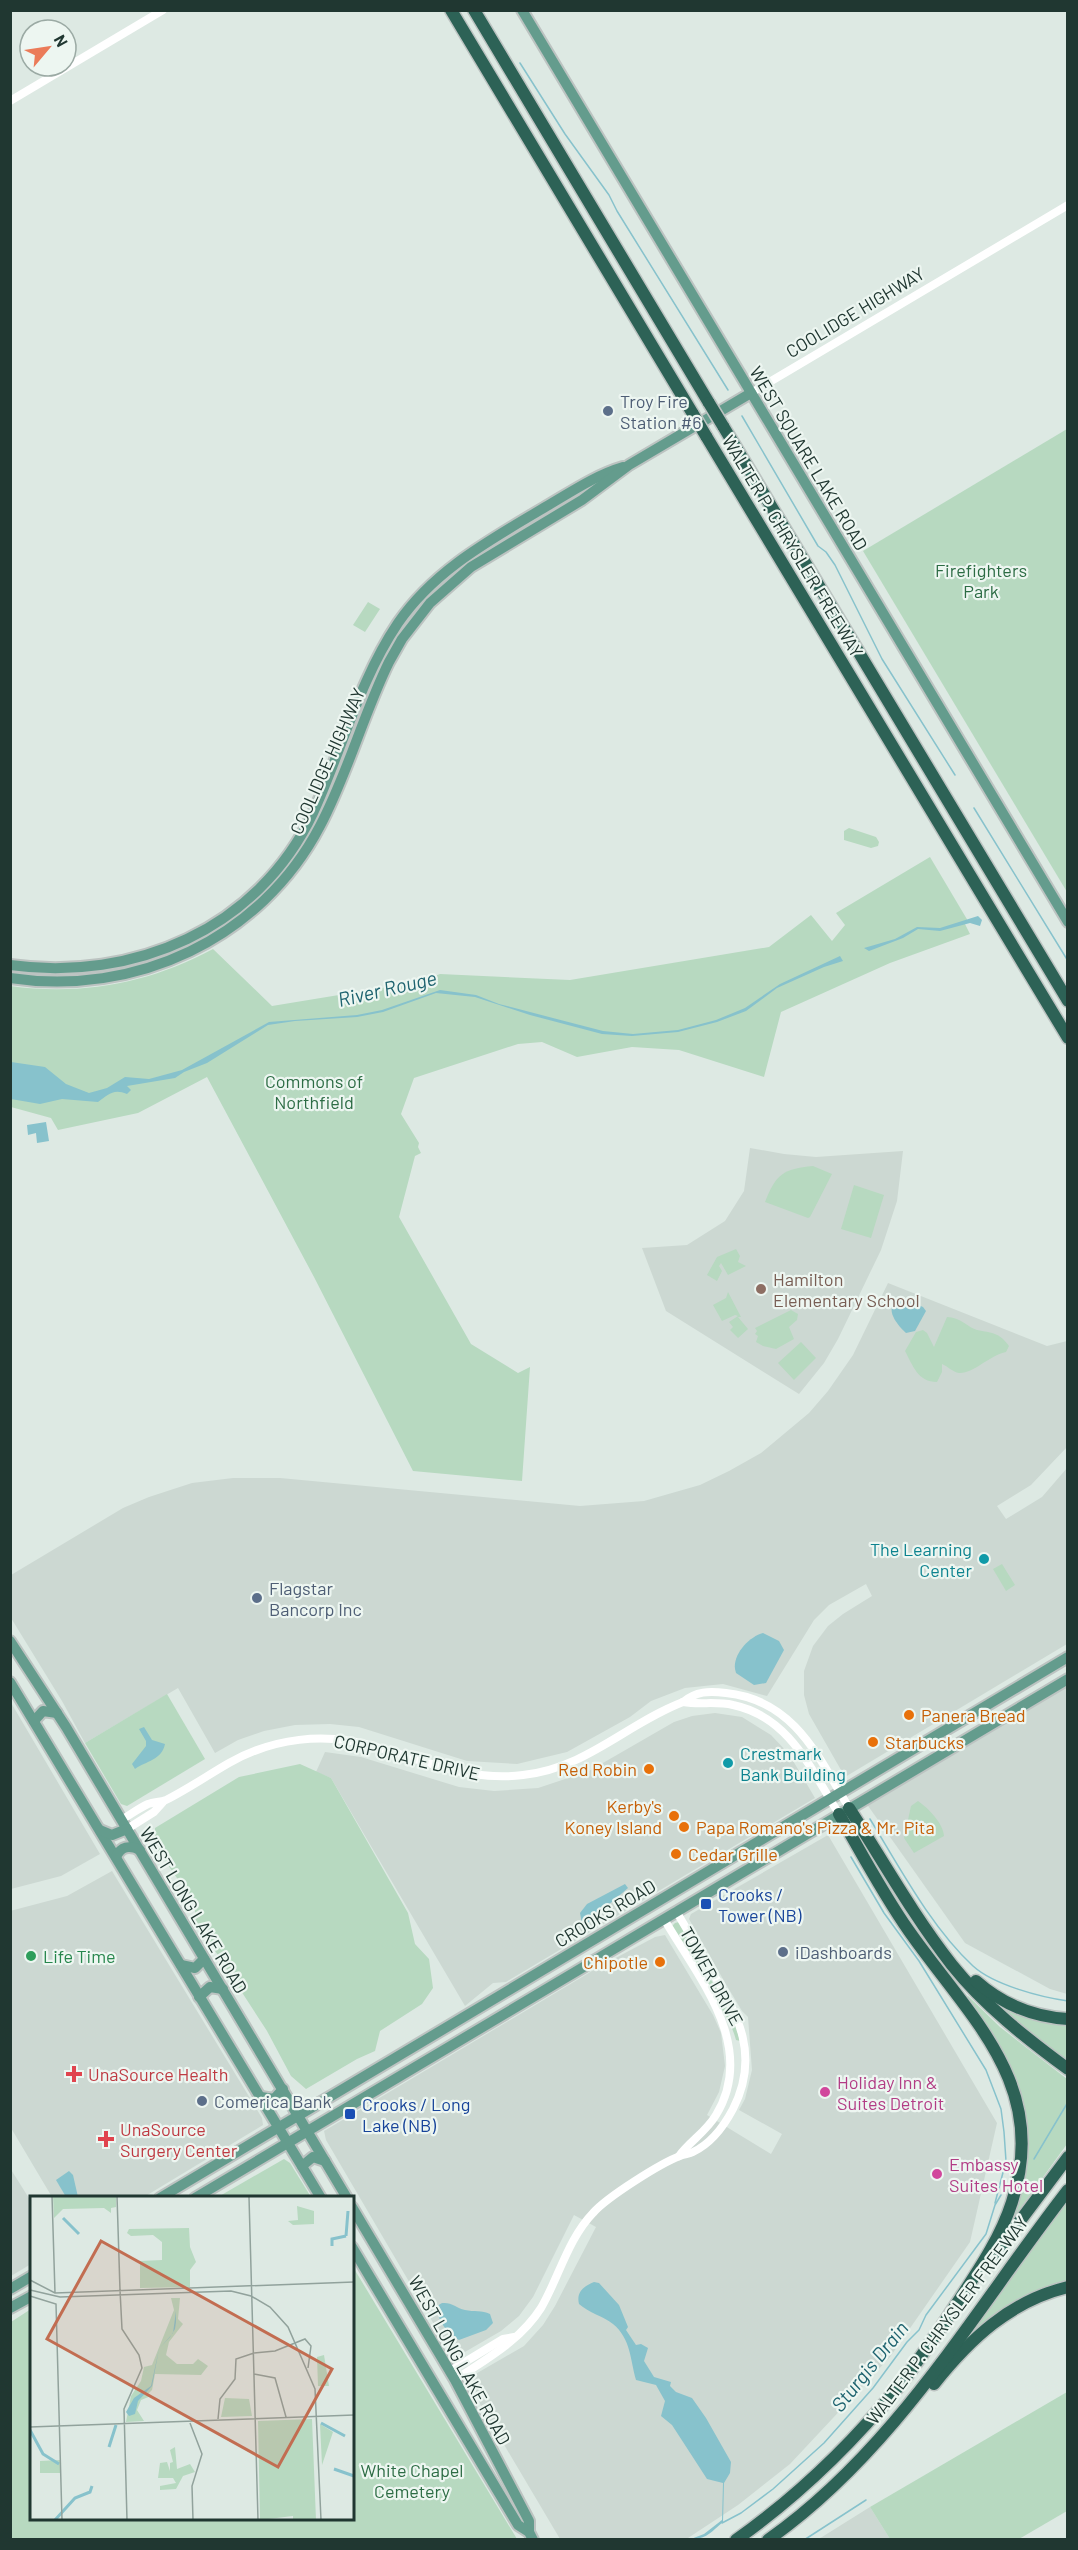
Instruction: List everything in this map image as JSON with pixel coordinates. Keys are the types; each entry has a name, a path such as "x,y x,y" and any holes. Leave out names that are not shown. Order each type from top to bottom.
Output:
{"highway":[{"name":"WALTER P. CHRYSLER FREEWAY","path":"451,10 1068,1038"},
{"name":"WALTER P. CHRYSLER FREEWAY","path":"474,10 1068,1001"},
{"path":"844,1811 892,1906 994,2046 1011,2083 1020,2121 1021,2163 1009,2213 943,2325"},
{"path":"844,1811 923,1926 953,1965 987,2002 1068,2069"},
{"path":"892,1906 956,1978 1001,2024 1068,2075"},
{"path":"923,1926 979,1983 1003,2001 1038,2015 1068,2019"},
{"name":"WALTER P. CHRYSLER FREEWAY","path":"736,2540 807,2486 855,2438 901,2385 1068,2157"},
{"name":"WALTER P. CHRYSLER FREEWAY","path":"768,2540 828,2492 894,2425 1068,2190"},
{"path":"894,2425 916,2408 958,2354 993,2322 1024,2303 1068,2288"}],"main road":[{"name":"WEST SQUARE LAKE ROAD","path":"522,10 1065,917"},
{"name":"COOLIDGE HIGHWAY","path":"10,978 72,982 126,975 169,962 201,947 253,910 286,877 312,840 328,810 382,675 397,647 421,614 448,585 471,567 582,500 629,465 751,393"},
{"name":"COOLIDGE HIGHWAY","path":"10,965 66,969 96,967 138,959 198,934 242,903 275,870 302,833 319,800 371,669 390,636 414,602 445,572 477,548 575,490 629,465"},
{"name":"WEST LONG LAKE ROAD","path":"10,1641 57,1713 140,1850 346,2196"},
{"name":"CROOKS ROAD","path":"163,2196 1068,1657"},
{"name":"CROOKS ROAD","path":"198,2196 1068,1679"},
{"path":"12,1685 24,1691 39,1685"},
{"path":"12,1685 320,2196"},
{"path":"1016,1688 1014,1697 1020,1707"},
{"path":"988,1704 995,1715 993,1723"},
{"path":"34,1721 43,1711 57,1713"},
{"path":"100,1830 112,1834 124,1824"},
{"path":"781,1827 788,1835 786,1846"},
{"path":"116,1857 120,1850 126,1847 140,1850"},
{"path":"663,1898 660,1911 664,1919"},
{"path":"562,1958 561,1969 567,1976"},
{"path":"181,1965 195,1968 204,1959"},
{"path":"525,1980 531,1986 530,1998"},
{"path":"200,1997 210,1987 223,1989"},
{"path":"261,2097 274,2099 283,2089"},
{"path":"325,2098 323,2108 331,2116"},
{"path":"256,2140 262,2148 261,2158"},
{"path":"302,2166 313,2157 325,2161"},
{"name":"WEST LONG LAKE ROAD","path":"354,2210 468,2405 529,2521 531,2536"},
{"name":"WEST LONG LAKE ROAD","path":"354,2250 518,2526 531,2536"},
{"path":"359,2258 371,2260 380,2252"},
{"path":"10,2289 30,2277"},
{"path":"376,2287 385,2281 398,2283"},
{"path":"10,2308 30,2297"},
{"path":"432,2381 443,2384 452,2376"},
{"path":"443,2400 455,2398 468,2405"},
{"path":"484,2469 495,2470 500,2465"}],"street":[{"path":"10,101 163,10"},
{"name":"COOLIDGE HIGHWAY","path":"751,393 1068,205"},
{"path":"719,1692 719,1703"},
{"name":"CORPORATE DRIVE","path":"124,1824 154,1812 164,1801 246,1754 280,1742 306,1739 354,1741 468,1774 502,1777 535,1773 584,1758 683,1702 692,1694 719,1692 753,1699 790,1720 807,1740 839,1792 844,1811"},
{"path":"683,1702 719,1703 745,1708 780,1728 797,1745 829,1799 844,1811"},
{"name":"TOWER DRIVE","path":"676,1911 737,2015 746,2057 743,2081 731,2112 716,2134 691,2153 679,2156"},
{"name":"TOWER DRIVE","path":"452,2376 507,2346 540,2310 578,2232 592,2213 612,2196 679,2156 713,2121 723,2101 730,2077 731,2056 728,2033 718,2011 664,1919"},
{"path":"693,1969 702,1970 709,1966"},
{"path":"701,1982 707,1978 716,1978"}],"shaded area":[{"name":"Hamilton Elementary School","path":"750,1148 816,1157 903,1151 897,1201 881,1250 838,1339 824,1363 799,1394 666,1311 642,1248 687,1245 725,1221 744,1191"},
{"path":"888,1283 1047,1346 1067,1341 1067,1447 1031,1485 997,1506 1006,1519 1042,1497 1067,1468 1067,1644 845,1777 809,1714 804,1695 804,1671 813,1646 828,1626 872,1596 866,1584 829,1605 814,1620 767,1696 723,1684 685,1688 651,1701 630,1717 567,1752 517,1764 467,1761 359,1727 330,1724 295,1725 264,1731 238,1740 215,1753 178,1688 85,1743 11,1618 11,1575 123,1508 192,1483 233,1478 280,1478 580,1506 644,1501 700,1485 761,1453 809,1413 828,1391 853,1355"},
{"path":"1067,1684 1067,1994 1050,1989 965,1943 866,1803"},
{"path":"10,1701 100,1854 61,1876 11,1889"},
{"path":"715,1713 742,1717 771,1735 789,1754 815,1798 506,1982 493,1983 465,2006 331,1778 316,1772 325,1752 361,1757 459,1787 494,1791 538,1788 589,1771 674,1722 692,1716"},
{"path":"828,1835 997,2123 970,2242 890,2357 790,2464 738,2505 685,2540 560,2539 480,2404 470,2380 472,2376 524,2346 543,2325 596,2227 574,2215 533,2297 519,2316 501,2331 458,2356 452,2355 326,2140 324,2131 597,1968 655,1937 665,1935 713,2015 721,2033 725,2066 719,2092 707,2115 771,2154 782,2134 739,2110 745,2099 752,2070 748,2017 742,2011 689,1919 691,1914"},
{"path":"112,1871 262,2118 263,2125 146,2196 51,2196 11,2128 10,1911 67,1896"},
{"path":"10,2168 30,2200 30,2265 11,2276"},
{"path":"870,2507 890,2539 818,2539 822,2537"}],"green space":[{"name":"Firefighters Park","path":"1067,429 1067,892 863,551"},
{"path":"368,602 380,609 365,632 353,625"},
{"path":"849,828 876,837 879,842 878,846 871,848 844,840 844,831"},
{"name":"Commons of Northfield","path":"930,857 968,921 964,922 970,934 890,963 781,1012 764,1077 679,1050 632,1047 577,1057 542,1042 518,1044 414,1078 401,1114 419,1143 421,1153 415,1156 399,1217 471,1344 518,1373 530,1367 522,1481 413,1471 314,1277 207,1077 138,1113 58,1130 51,1118 11,1107 10,986 63,989 115,984 165,971 213,949 272,1006 418,982 440,974 570,980 769,947 811,915 832,941 845,925 836,913"},
{"path":"813,1166 832,1174 810,1217 765,1202 773,1185 782,1175 794,1169"},
{"path":"854,1185 884,1195 871,1238 841,1229"},
{"path":"736,1249 740,1256 738,1262 746,1266 728,1275 721,1263 719,1266 722,1271 717,1281 707,1275 717,1257"},
{"path":"728,1292 741,1317 738,1317 748,1329 738,1338 730,1330 733,1327 729,1322 738,1316 735,1315 722,1321 713,1305 726,1298"},
{"path":"791,1310 798,1314 797,1320 789,1327 794,1339 776,1349 756,1342 758,1336 755,1334 757,1331 755,1328"},
{"path":"947,1317 998,1336 1009,1346 1006,1352 964,1373 959,1373 942,1364 942,1372 937,1382 925,1379 917,1372 905,1351 916,1332 923,1330 934,1347"},
{"path":"801,1342 816,1358 794,1380 778,1363"},
{"path":"1002,1564 1015,1585 1006,1591 993,1569"},
{"path":"167,1694 205,1759 127,1806 121,1804 85,1743"},
{"path":"300,1764 331,1778 408,1913 415,1944 429,1959 433,1988 422,2004 380,2031 375,2051 306,2089 291,2076 267,2031 195,1920 195,1904 154,1845 155,1828 239,1777"},
{"path":"918,1801 938,1821 944,1836 914,1853 904,1838 911,1806"},
{"path":"679,1922 705,1967 699,1967 672,1926"},
{"path":"711,1980 732,2011 740,2041 736,2040 726,2017 705,1982"},
{"path":"968,1996 1000,2027 1067,2079 1067,2144 1007,2227 1025,2152 1001,2050 965,1999"},
{"path":"989,1998 1067,2022 1067,2063"},
{"path":"284,2159 290,2163 310,2196 220,2196"},
{"path":"1067,2201 1067,2283 969,2336"},
{"name":"White Chapel Cemetery","path":"354,2269 517,2539 11,2539 11,2322 30,2310 30,2520 354,2520"},
{"path":"1067,2392 1067,2511 1019,2539 890,2539 870,2507"}],"water":[{"path":"978,916 982,920 980,926 970,923 940,931 918,929 903,938 869,951 864,948 895,939 917,927 940,928"},
{"path":"840,956 843,961 777,988 746,1011 717,1022 678,1032 632,1036 602,1034 530,1015 475,997 436,993 383,1012 357,1017 268,1025 207,1063 175,1078 127,1086 131,1090 127,1094 114,1092 98,1102 62,1099 40,1104 11,1099 11,1062 45,1067 66,1084 89,1093 107,1088 125,1077 149,1079 182,1070 269,1022 357,1015 382,1010 440,990 476,995 499,1004 603,1031 633,1034 678,1030 716,1020 745,1008 780,984"},
{"path":"46,1122 49,1141 37,1143 36,1133 28,1135 27,1125"},
{"path":"902,1298 923,1307 926,1311 915,1331 906,1333 892,1314 893,1305"},
{"path":"763,1633 779,1641 784,1650 766,1683 754,1685 736,1673 736,1661 746,1643"},
{"path":"144,1727 152,1740 165,1744 161,1754 135,1769 132,1764 146,1746 146,1741 139,1729"},
{"path":"625,1884 628,1888 585,1925 582,1924 580,1913 587,1904"},
{"path":"69,2171 73,2175 78,2196 65,2196 56,2180"},
{"path":"594,2282 599,2283 619,2305 628,2327 626,2330 636,2345 641,2344 648,2348 644,2361 654,2377 671,2382 670,2386 676,2392 692,2398 731,2462 730,2473 724,2483 723,2522 705,2536 691,2539 704,2534 722,2520 723,2483 707,2479 672,2425 661,2416 665,2401 656,2385 636,2380 627,2343 619,2330 609,2321 579,2304 578,2300 582,2290"},
{"path":"442,2303 490,2314 493,2323 486,2330 459,2340 447,2330 441,2321 437,2306"}],"waterway":[{"path":"520,63 565,134 609,195 728,390"},
{"path":"742,416 818,546 826,552 835,565 882,659 955,775"},
{"path":"974,808 1068,961"},
{"path":"870,1819 930,1915 973,1966 1005,1984 1044,1997 1068,2001"},
{"path":"851,1857 884,1913 919,1961 986,2070 1001,2109 1006,2161 995,2203"},
{"name":"Sturgis Drain","path":"1034,2159 1068,2102"},
{"name":"Sturgis Drain","path":"722,2523 741,2513 773,2489 824,2443 873,2388 907,2342 919,2330 926,2315 986,2234 995,2205 1001,2195"},
{"path":"804,2540 866,2500"}],"place":[{"name":"Troy Fire Station #6","path":"608,411"},
{"name":"Hamilton Elementary School","path":"761,1289"},
{"name":"The Learning Center","path":"984,1559"},
{"name":"Flagstar Bancorp Inc","path":"257,1598"},
{"name":"Panera Bread","path":"909,1715"},
{"name":"Starbucks","path":"873,1742"},
{"name":"Crestmark Bank Building","path":"728,1763"},
{"name":"Red Robin","path":"649,1769"},
{"name":"Kerby's Koney Island","path":"674,1816"},
{"name":"Papa Romano's Pizza & Mr. Pita","path":"684,1827"},
{"name":"Cedar Grille","path":"676,1854"},
{"name":"Crooks / Tower (NB)","path":"706,1904"},
{"name":"iDashboards","path":"783,1952"},
{"name":"Life Time","path":"31,1956"},
{"name":"Chipotle","path":"660,1962"},
{"name":"UnaSource Health","path":"74,2074"},
{"name":"Holiday Inn & Suites Detroit","path":"825,2092"},
{"name":"Comerica Bank","path":"202,2101"},
{"name":"Crooks / Long Lake (NB)","path":"350,2114"},
{"name":"UnaSource Surgery Center","path":"106,2139"},
{"name":"Embassy Suites Hotel","path":"937,2174"}],"water label":[{"name":"River Rouge","path":"387,988"}]}
